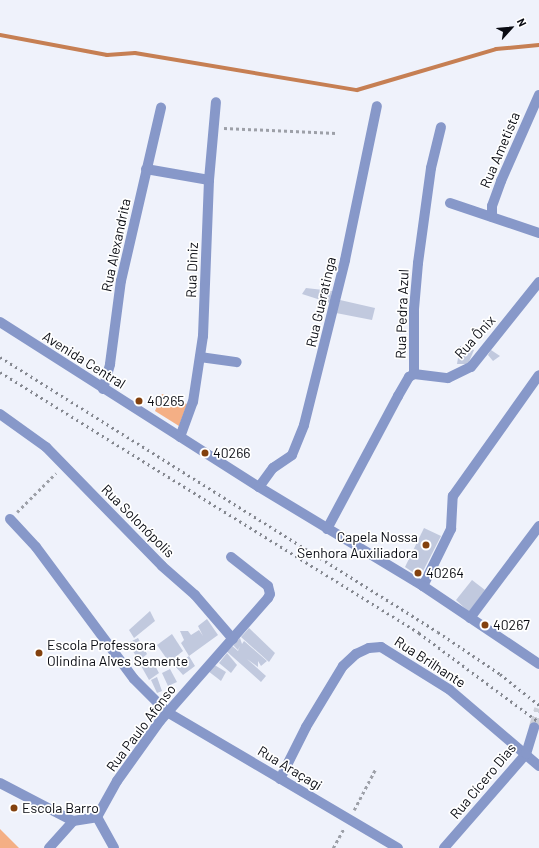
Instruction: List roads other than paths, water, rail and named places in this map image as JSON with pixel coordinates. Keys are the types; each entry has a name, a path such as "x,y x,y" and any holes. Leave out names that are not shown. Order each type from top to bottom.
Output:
{"street":[{"name":"Rua Ametista","path":"492,217 492,206 499,186 539,95"},
{"name":"Rua Diniz","path":"180,437 193,402 200,357 209,180 216,102"},
{"name":"Rua Guaratinga","path":"259,487 273,468 292,455 304,425 345,260 377,106"},
{"name":"Rua Alexandrita","path":"104,389 110,364 122,281 146,169 161,108"},
{"name":"Rua Pedra Azul","path":"327,529 398,396 409,377 414,374 414,309 418,263 430,168 441,127"},
{"path":"146,169 209,180"},
{"path":"450,203 539,233"},
{"name":"Rua Ônix","path":"414,374 448,378 471,367 539,282"},
{"name":"Avenida Central","path":"0,322 259,487 423,586 539,664"},
{"path":"200,357 237,362"},
{"path":"423,586 451,529 452,496 539,375"},
{"name":"Rua Solonópolis","path":"0,414 36,437 63,466 195,595 233,639"},
{"name":"Rua Araçagi","path":"10,519 36,547 134,679 167,712 398,848"},
{"path":"470,618 539,526"},
{"name":"Rua Paulo Afonso","path":"97,817 118,781 167,712 268,598 270,590 268,586 231,556"},
{"name":"Rua Brilhante","path":"280,779 306,727 343,666 356,654 370,648 381,648 431,677 539,766"},
{"name":"Rua Cícero Dias","path":"444,848 526,754 534,727"},
{"path":"0,783 73,821 97,817 114,848"},
{"path":"49,848 73,821"}],"waterway":[{"path":"0,35 107,55 135,53 357,90 496,49 539,45"}],"tunnel":[{"path":"534,727 539,709"}],"railway":[{"path":"0,357 438,632 500,674 539,705"},
{"path":"0,372 419,633 539,722"}],"place":[{"name":"40265","path":"139,401"},
{"name":"40266","path":"205,453"},
{"name":"Capela Nossa Senhora Auxiliadora","path":"426,545"},
{"name":"40264","path":"418,573"},
{"name":"40267","path":"485,625"},
{"name":"Escola Professora Olindina Alves Semente","path":"39,653"},
{"name":"Escola Barro","path":"14,808"}]}
